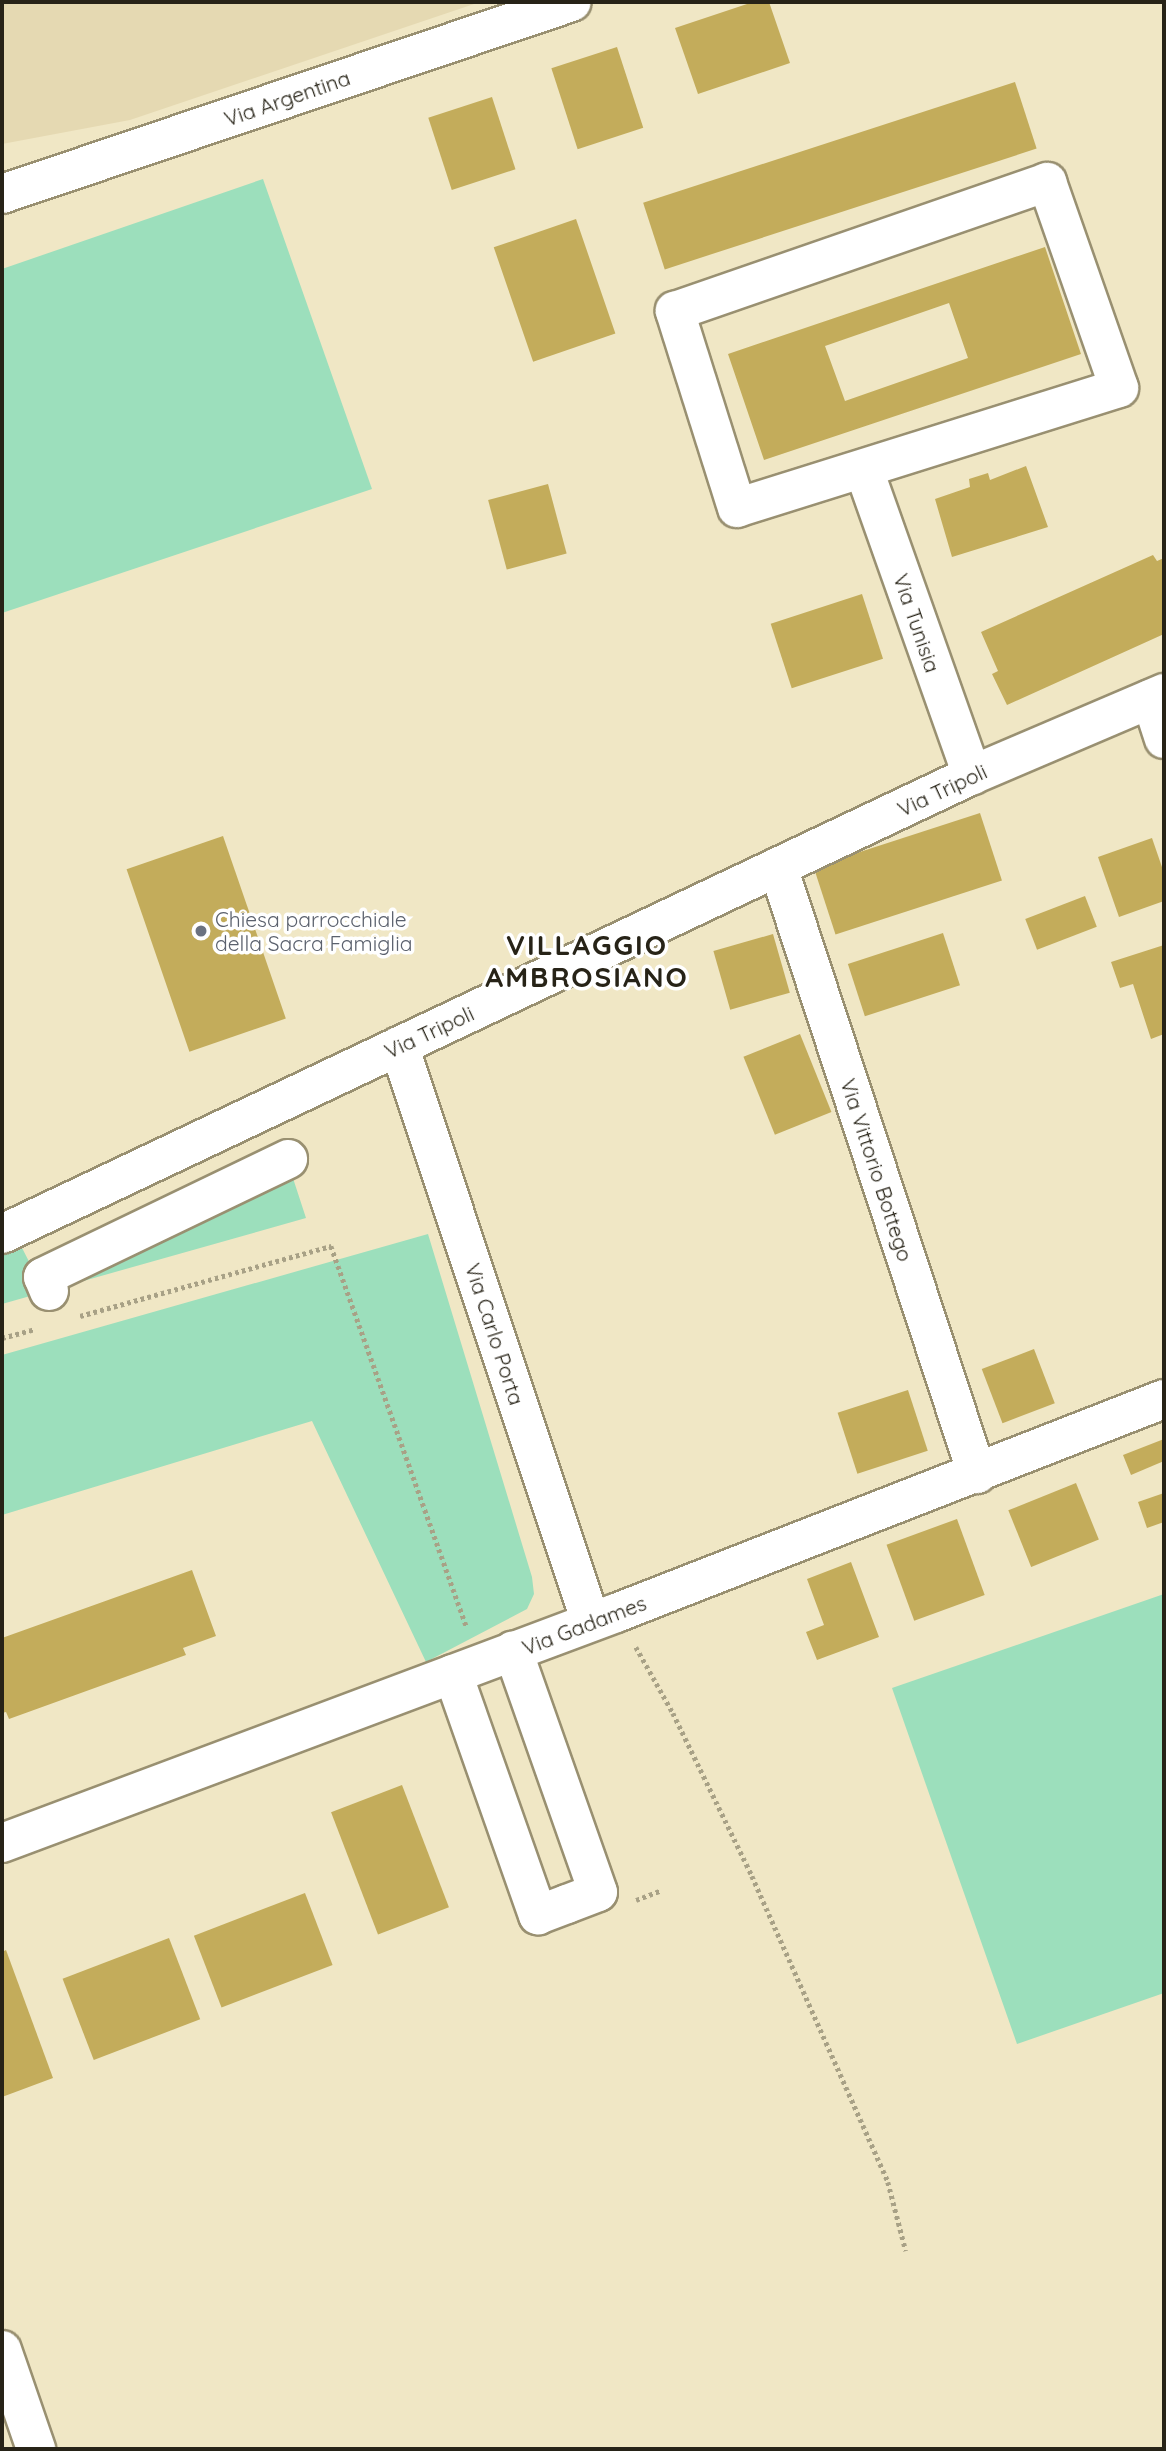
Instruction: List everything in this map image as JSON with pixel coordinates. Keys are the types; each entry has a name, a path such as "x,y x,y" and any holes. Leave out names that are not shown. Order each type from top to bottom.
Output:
{"street":[{"name":"Via Argentina","path":"2,194 572,2"},
{"path":"1047,182 1119,388 864,470 737,508 675,312 1047,182"},
{"name":"Via Tunisia","path":"864,470 972,775"},
{"path":"1157,696 1164,738"},
{"name":"Via Tripoli","path":"2,1234 972,775 1157,696"},
{"name":"Via Vittorio Bottego","path":"778,867 976,1474"},
{"name":"Via Carlo Porta","path":"398,1046 604,1618"},
{"path":"53,1312 43,1277 288,1159"},
{"name":"Via Gadames","path":"2,1843 604,1618 1164,1399"},
{"path":"453,1674 538,1914 567,1904 598,1892 513,1651"},
{"path":"2,2350 36,2449"}],"path":[{"path":"2,1338 53,1312 331,1246 336,1260"},
{"path":"604,1618 673,1713 752,1876 888,2182 906,2251"}],"shaded area":[{"path":"2,2 480,2 130,120 2,144"}],"green space":[{"path":"263,179 372,489 2,613 2,269"},
{"path":"289,1166 306,1218 2,1304 2,1249 19,1242 41,1285"},
{"path":"428,1234 532,1577 534,1594 527,1609 426,1662 312,1421 2,1515 2,1355"},
{"path":"1164,1594 1164,1993 1017,2044 892,1688"}],"building":[{"path":"753,2 769,2 790,63 698,94 675,28"},
{"path":"617,47 643,128 578,149 551,68"},
{"path":"1015,82 1037,149 665,269 643,203"},
{"path":"492,97 515,169 452,190 428,118"},
{"path":"576,219 615,333 533,362 494,247"},
{"path":"1045,247 1081,354 764,460 728,354","holes":["949,303 968,358 845,401 825,346"]},
{"path":"1026,466 1048,527 952,557 935,499 970,487 969,479 988,473 990,480"},
{"path":"548,484 567,554 507,570 488,500"},
{"path":"1153,555 1157,561 1164,558 1164,634 1007,705 992,674 998,671 981,632"},
{"path":"862,594 883,659 792,688 771,624"},
{"path":"980,813 1002,881 836,935 814,867"},
{"name":"Chiesa parrocchiale della Sacra Famiglia","path":"223,836 286,1018 189,1052 127,869"},
{"path":"1152,838 1164,873 1164,901 1119,917 1098,857"},
{"path":"1085,896 1097,927 1037,950 1025,919"},
{"path":"943,933 960,985 865,1016 848,964"},
{"path":"773,934 790,993 730,1010 713,951"},
{"path":"1164,945 1164,1034 1151,1039 1133,984 1120,988 1111,962"},
{"path":"800,1034 831,1112 775,1135 743,1057"},
{"path":"1034,1349 1055,1403 1003,1423 982,1369"},
{"path":"908,1390 928,1451 857,1474 838,1413"},
{"path":"1164,1439 1164,1461 1131,1475 1123,1455"},
{"path":"1076,1483 1099,1540 1031,1567 1008,1510"},
{"path":"1164,1493 1164,1522 1147,1528 1138,1502"},
{"path":"957,1519 985,1595 914,1621 887,1545"},
{"path":"851,1562 879,1637 817,1660 806,1632 824,1625 807,1579"},
{"path":"192,1570 216,1636 183,1648 186,1655 9,1719 6,1712 2,1713 2,1638"},
{"path":"402,1785 449,1907 378,1935 331,1812"},
{"path":"305,1893 333,1965 221,2008 194,1936"},
{"path":"169,1938 200,2019 94,2060 63,1979"},
{"path":"6,1950 53,2078 2,2097 2,1952"}],"place":[{"name":"Chiesa parrocchiale della Sacra Famiglia","path":"201,931"}],"district":[{"name":"VILLAGGIO AMBROSIANO","path":"587,961"}]}
